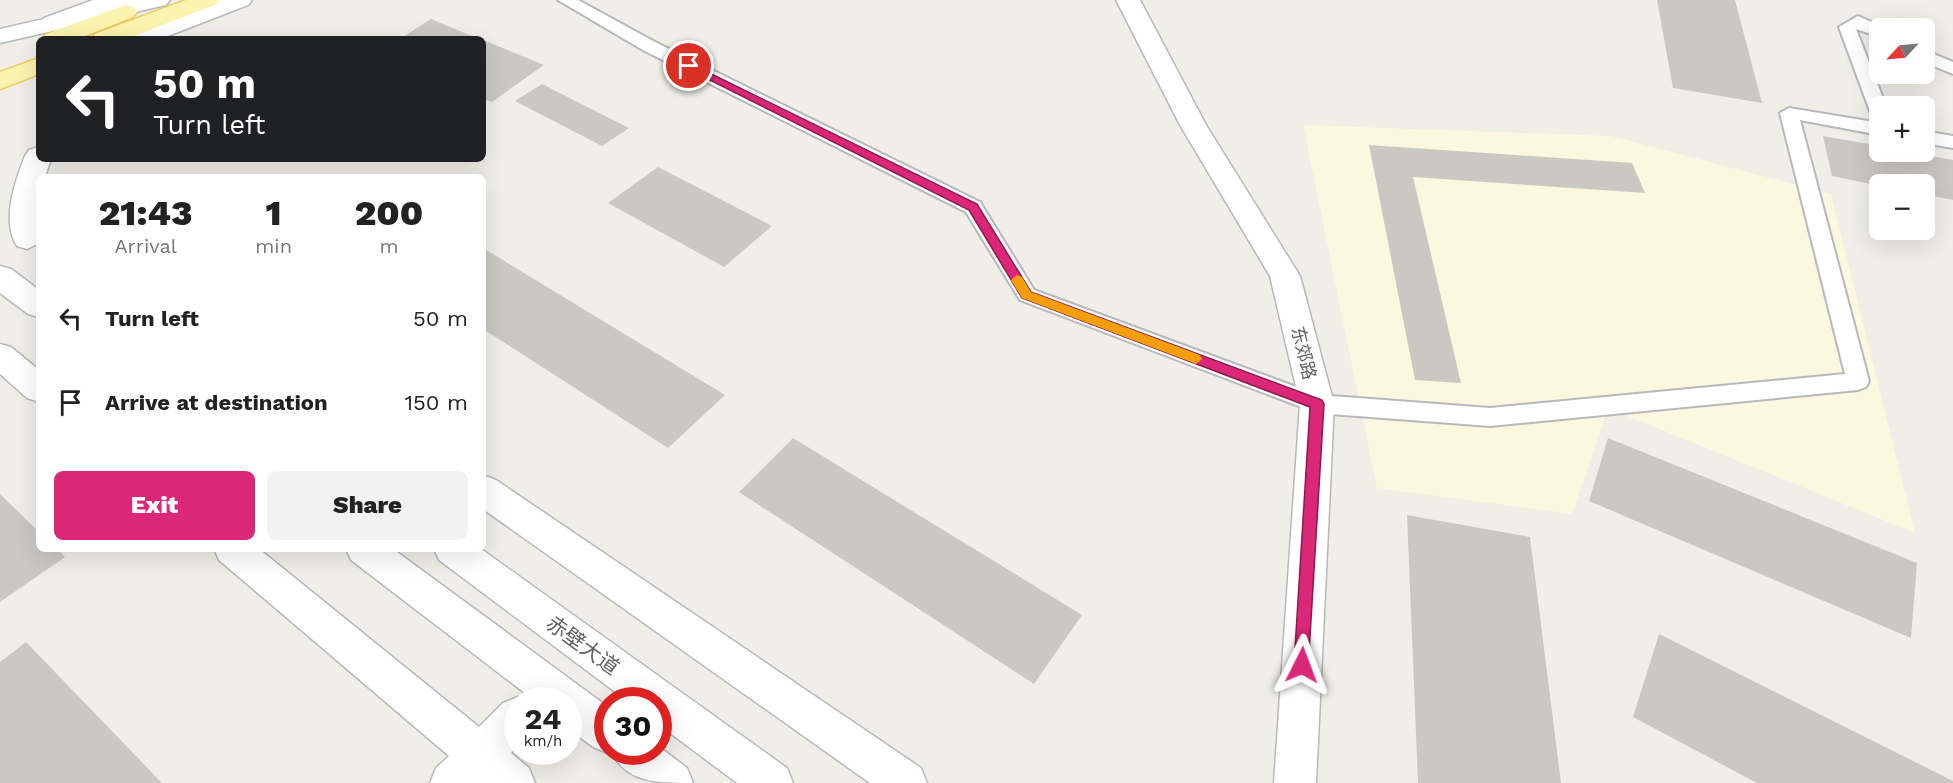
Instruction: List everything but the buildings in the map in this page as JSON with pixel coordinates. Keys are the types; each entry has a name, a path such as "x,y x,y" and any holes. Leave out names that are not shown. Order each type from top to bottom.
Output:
{"main road":[{"path":"52,36 160,8 207,0"},
{"path":"109,36 160,8"},
{"path":"0,60 36,42"},
{"path":"0,81 36,66"}],"street":[{"path":"48,36 116,0"},
{"path":"146,36 240,0"},
{"name":"东郊路","path":"1128,0 1193,125 1285,276 1317,404 1295,783"},
{"path":"128,36 160,8"},
{"path":"0,36 36,38"},
{"path":"33,243 23,220 36,174"},
{"path":"0,217 33,243"},
{"path":"0,277 36,304"},
{"path":"0,357 36,387"},
{"path":"486,492 906,783"},
{"path":"236,552 514,783"},
{"path":"368,552 541,687"},
{"name":"赤壁大道","path":"456,552 772,783"},
{"path":"451,783 504,731"},
{"path":"649,765 672,783"}],"lane":[{"path":"566,0 649,46 973,207 1027,295 1317,404 1490,417 1858,381 1789,113 1869,127"},
{"path":"1869,26 1858,21 1847,27 1873,96"},
{"path":"1935,60 1953,69"},
{"path":"1935,139 1953,142"}],"shaded area":[{"path":"1303,125 1611,136 1831,194 1915,533 1608,408 1572,514 1377,488"}],"slow traffic":[{"path":"1017,280 1027,295 1196,359"}],"route":[{"path":"689,66 973,207 1027,295 1317,404 1302,665"}]}
